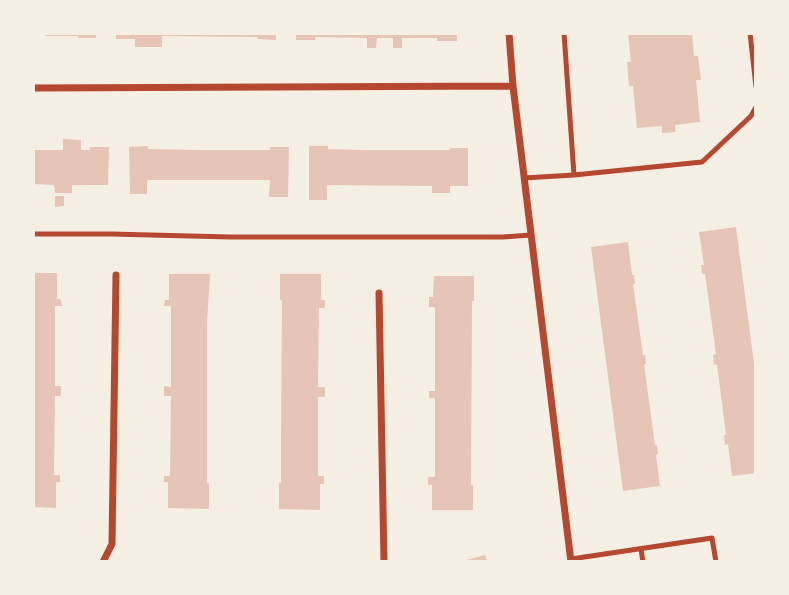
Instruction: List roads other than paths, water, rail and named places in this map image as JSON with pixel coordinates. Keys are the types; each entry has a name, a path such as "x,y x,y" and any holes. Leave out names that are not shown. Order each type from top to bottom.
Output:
{"street":[{"path":"509,33 513,86 571,560"},
{"path":"33,88 513,86"},
{"path":"103,562 112,544 116,275"},
{"path":"379,293 384,562"}],"lane":[{"path":"564,33 574,175"},
{"path":"750,33 756,87"},
{"path":"524,178 702,162 751,116 756,107"},
{"path":"33,234 230,237 531,236"},
{"path":"571,560 712,538 716,562"},
{"path":"641,549 643,562"}]}
